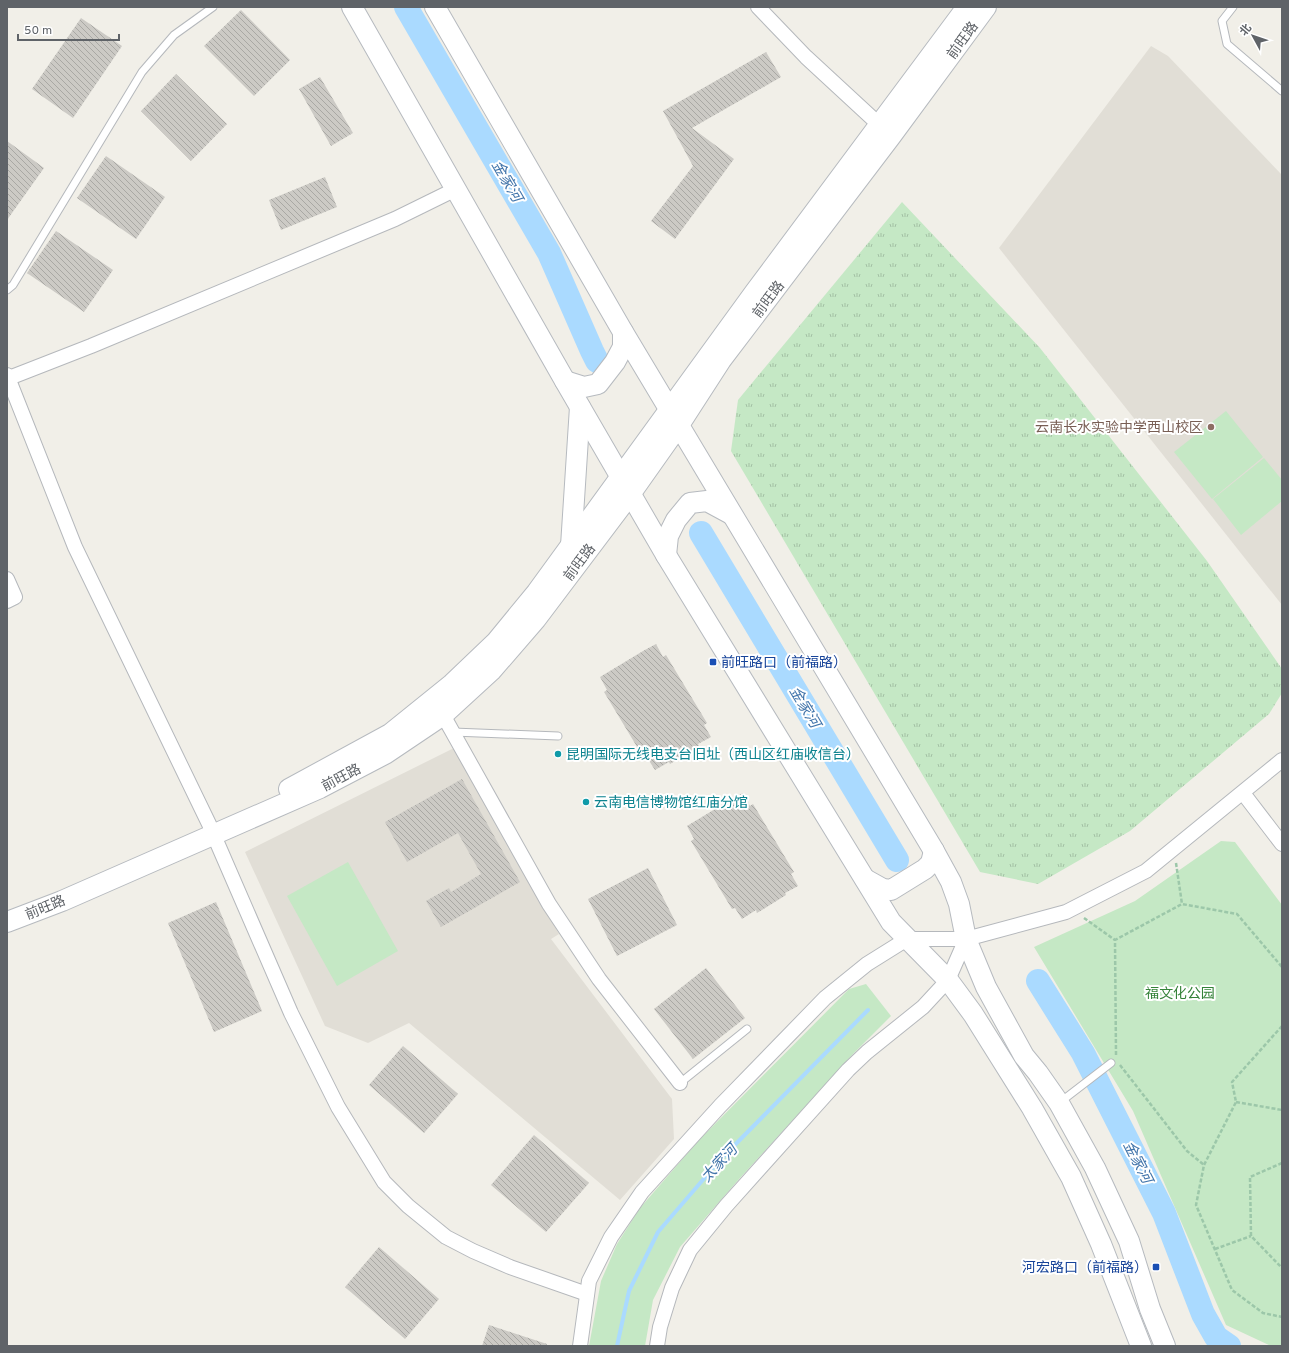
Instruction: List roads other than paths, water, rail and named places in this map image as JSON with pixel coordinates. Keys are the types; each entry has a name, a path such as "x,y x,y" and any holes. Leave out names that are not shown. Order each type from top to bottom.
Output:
{"street":[{"path":"352,7 666,555 891,922 948,980 974,1014 1032,1108 1071,1177 1101,1244 1140,1346"},
{"path":"434,7 623,332 934,851 951,882 959,904 966,939 986,987 1024,1056 1059,1103 1095,1168 1129,1241 1150,1309 1165,1346"},
{"path":"758,7 806,57 885,131"},
{"name":"前旺路","path":"7,908 320,788 385,754 443,715 491,671 536,619 626,485 674,417 721,360 885,131 967,7"},
{"name":"前旺路","path":"885,131 986,7"},
{"path":"456,189 395,219 91,346 8,376 74,547 211,830 291,1013 338,1107 384,1182 408,1206 446,1237 473,1251 510,1267 587,1294"},
{"path":"565,381 584,387 598,384 615,362 623,347 623,332"},
{"path":"571,546 580,406"},
{"name":"前旺路","path":"7,922 62,901 211,830 390,734 452,684 496,642 537,592 571,546 626,485"},
{"path":"666,555 668,536 676,520 690,503 707,501 731,514"},
{"path":"7,579 15,597 7,601"},
{"path":"443,715 549,904 599,979 680,1082"},
{"path":"580,1346 589,1281 612,1237 642,1192 720,1106 825,998 867,964 907,938 966,939 1066,912 1146,871 1282,760"},
{"path":"1243,793 1282,844"},
{"path":"865,879 883,889 891,890 926,869 931,863 934,851"},
{"path":"657,1346 660,1327 672,1288 690,1250 726,1206 848,1070 867,1052 923,1007 948,980 966,939"}],"lane":[{"path":"7,290 13,285 142,72 174,35 213,7"},
{"path":"1233,7 1222,21 1227,44 1282,91"},
{"path":"453,732 558,736"},
{"path":"680,1082 747,1029"},
{"path":"1059,1103 1111,1063"}],"waterway":[{"name":"金家河","path":"406,7 549,253 597,361"},
{"name":"金家河","path":"701,533 897,860"},
{"name":"金家河","path":"1038,981 1083,1053 1164,1213 1203,1314 1216,1337 1229,1346"},
{"name":"太家河","path":"617,1346 629,1291 658,1232 720,1160 868,1010"}],"place":[{"name":"云南长水实验中学西山校区","path":"1211,427"},
{"name":"前旺路口（前福路）","path":"713,662"},
{"name":"昆明国际无线电支台旧址（西山区红庙收信台）","path":"558,754"},
{"name":"云南电信博物馆红庙分馆","path":"586,802"},
{"name":"河宏路口（前福路）","path":"1156,1267"}],"park label":[{"name":"福文化公园","path":"1180,993"}]}
